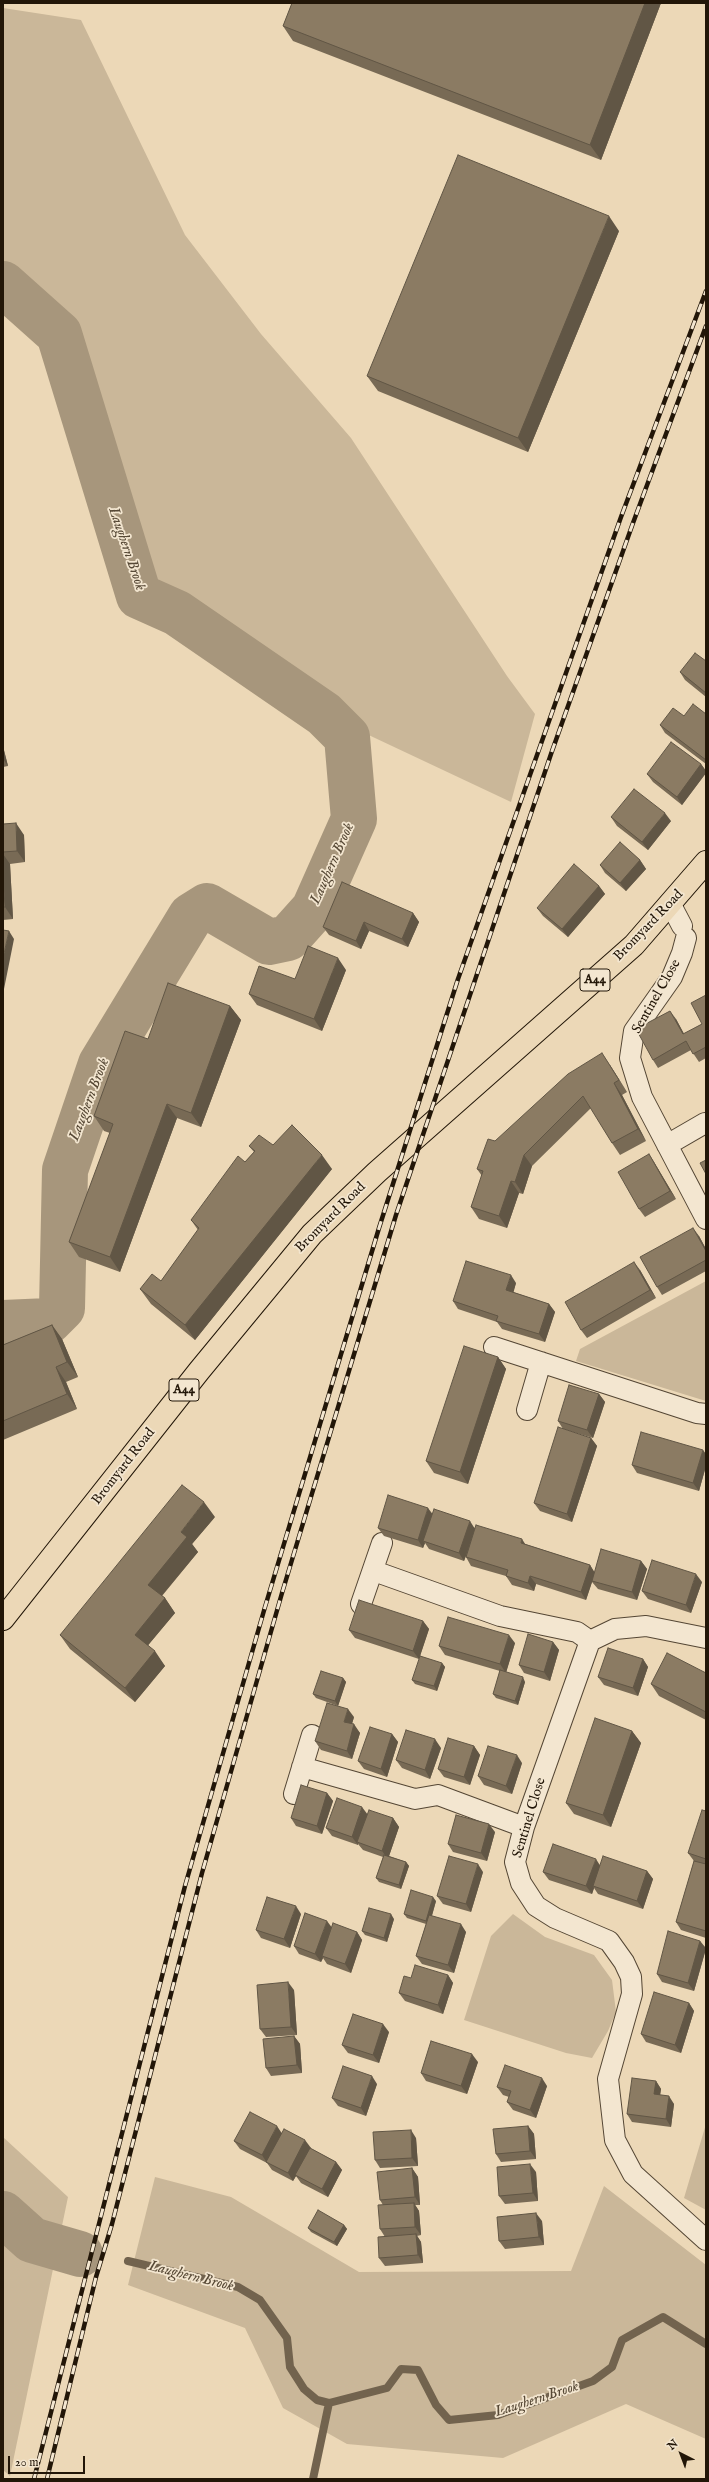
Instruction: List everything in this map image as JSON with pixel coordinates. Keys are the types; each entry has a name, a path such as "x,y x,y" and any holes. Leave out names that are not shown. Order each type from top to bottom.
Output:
{"main road":[{"name":"Bromyard Road","path":"3,1619 199,1371 312,1234 377,1172 634,945 671,905 706,862"}],"street":[{"name":"Sentinel Close","path":"671,905 684,932 682,953 672,977 634,1031 630,1058 642,1097 706,1219"},
{"path":"667,1145 705,1123"},
{"path":"494,1347 697,1414 706,1414"},
{"path":"527,1410 541,1362"},
{"path":"361,1604 374,1571 382,1543"},
{"path":"374,1571 500,1616 577,1632 590,1641 615,1629 646,1626 706,1638"},
{"name":"Sentinel Close","path":"590,1641 524,1827 515,1862 521,1883 536,1906 555,1918 609,1941 624,1962 631,1977 632,1994 608,2079 615,2140 633,2174 706,2240"},
{"path":"294,1794 312,1734"},
{"path":"302,1768 415,1799 438,1794 524,1827"}],"shaded area":[{"path":"3,8 81,20 185,235 261,334 351,438 507,676 535,714 511,802 324,714 177,613 139,596 59,334 3,299"},
{"path":"706,1281 706,1401 576,1361 580,1349"},
{"path":"513,1914 545,1937 594,1955 612,1980 616,2012 608,2031 592,2058 566,2053 464,2020 491,1936"},
{"path":"706,2124 706,2210 684,2198"},
{"path":"3,2137 68,2197 10,2476 3,2470"},
{"path":"155,2177 231,2197 359,2272 571,2271 604,2186 706,2265 706,2439 626,2404 503,2458 347,2444 283,2408 245,2328 128,2285"}],"building":[{"path":"292,3 645,3 590,145 283,26"},
{"path":"458,155 609,216 518,438 367,376"},
{"path":"695,653 706,661 706,693 680,672"},
{"path":"693,704 706,714 706,760 660,725 673,708 684,716"},
{"path":"671,742 701,764 677,797 647,774"},
{"path":"634,789 665,813 642,842 611,817"},
{"path":"16,823 17,851 3,852 3,824"},
{"path":"620,842 640,860 620,883 600,865"},
{"path":"574,864 599,886 562,929 537,908"},
{"path":"3,874 5,907 3,907"},
{"path":"342,882 413,913 402,939 364,922 356,941 323,927"},
{"path":"3,930 9,931 3,958"},
{"path":"308,946 338,958 314,1019 249,994 259,966 295,979"},
{"path":"168,983 230,1006 191,1113 167,1104 110,1257 69,1242 113,1124 94,1116 125,1031 148,1039"},
{"path":"706,995 706,1047 693,1054 686,1041 653,1060 636,1029 670,1011 683,1034 702,1024 691,1003"},
{"path":"602,1053 619,1080 614,1083 638,1129 612,1143 583,1096 524,1155 515,1182 511,1181 499,1216 471,1207 483,1171 477,1169 488,1139 495,1141 568,1074"},
{"path":"292,1125 322,1155 185,1325 140,1289 152,1274 161,1281 199,1228 191,1220 238,1156 245,1162 255,1151 249,1146 259,1135 273,1145"},
{"path":"649,1154 670,1191 639,1209 618,1172"},
{"path":"706,1160 706,1174 700,1163"},
{"path":"693,1228 706,1251 706,1260 657,1287 640,1257"},
{"path":"466,1261 511,1275 506,1290 549,1304 539,1334 496,1321 498,1316 453,1301"},
{"path":"634,1262 650,1290 581,1330 565,1302"},
{"path":"52,1325 67,1362 56,1367 67,1394 3,1421 3,1345"},
{"path":"464,1346 498,1357 460,1472 426,1461"},
{"path":"569,1385 599,1394 587,1430 558,1421"},
{"path":"558,1427 591,1438 567,1514 534,1503"},
{"path":"641,1432 703,1450 693,1483 632,1465"},
{"path":"182,1485 204,1502 181,1532 187,1537 148,1585 165,1598 135,1635 155,1651 125,1688 60,1635"},
{"path":"388,1495 428,1508 418,1540 378,1528"},
{"path":"434,1509 470,1521 459,1553 423,1541"},
{"path":"476,1525 522,1539 521,1543 590,1565 581,1592 530,1576 528,1583 506,1576 508,1570 466,1557"},
{"path":"601,1549 641,1561 632,1592 592,1581"},
{"path":"652,1560 696,1574 686,1605 642,1591"},
{"path":"359,1600 423,1621 413,1651 349,1630"},
{"path":"448,1617 509,1635 500,1664 439,1646"},
{"path":"528,1634 553,1642 544,1672 519,1665"},
{"path":"608,1648 643,1659 633,1688 598,1677"},
{"path":"667,1653 706,1673 706,1712 651,1684"},
{"path":"420,1656 442,1663 434,1686 412,1680"},
{"path":"500,1670 523,1677 515,1701 493,1694"},
{"path":"321,1671 343,1678 335,1701 313,1694"},
{"path":"327,1703 348,1709 344,1722 354,1724 347,1751 315,1741"},
{"path":"595,1718 632,1731 603,1815 566,1803"},
{"path":"370,1727 392,1734 381,1769 358,1761"},
{"path":"406,1730 435,1739 425,1770 396,1760"},
{"path":"448,1738 474,1746 464,1777 438,1769"},
{"path":"488,1746 517,1755 506,1786 478,1776"},
{"path":"301,1785 327,1793 317,1826 291,1818"},
{"path":"337,1798 362,1807 352,1837 326,1828"},
{"path":"369,1810 393,1818 382,1851 357,1842"},
{"path":"702,1810 706,1811 706,1859 688,1853"},
{"path":"456,1815 489,1824 481,1853 448,1844"},
{"path":"553,1844 596,1859 586,1886 543,1872"},
{"path":"384,1855 406,1862 399,1885 376,1878"},
{"path":"449,1856 478,1864 466,1904 437,1896"},
{"path":"603,1856 647,1871 637,1901 593,1886"},
{"path":"694,1861 706,1864 706,1931 676,1922"},
{"path":"411,1890 433,1897 426,1921 404,1914"},
{"path":"267,1897 296,1906 284,1939 256,1930"},
{"path":"369,1908 391,1914 384,1938 362,1931"},
{"path":"305,1913 327,1921 315,1954 294,1946"},
{"path":"429,1915 461,1924 448,1965 416,1956"},
{"path":"333,1923 357,1932 345,1964 322,1956"},
{"path":"668,1931 700,1941 688,1983 657,1974"},
{"path":"415,1965 448,1975 438,2005 399,1993 404,1976 411,1978"},
{"path":"288,1982 291,2027 260,2029 257,1985"},
{"path":"654,1992 689,2003 675,2045 641,2034"},
{"path":"353,2014 383,2024 373,2055 342,2045"},
{"path":"294,2036 297,2065 266,2068 263,2039"},
{"path":"431,2041 472,2054 461,2086 421,2073"},
{"path":"505,2065 542,2078 530,2110 507,2102 511,2091 497,2087"},
{"path":"343,2066 372,2076 361,2108 332,2098"},
{"path":"632,2078 656,2081 654,2094 669,2096 666,2119 627,2114"},
{"path":"250,2112 277,2126 262,2155 234,2141"},
{"path":"528,2126 530,2151 496,2154 493,2129"},
{"path":"284,2129 305,2140 288,2173 266,2162"},
{"path":"411,2130 412,2158 375,2160 373,2132"},
{"path":"310,2148 336,2162 322,2189 295,2175"},
{"path":"530,2164 533,2193 499,2196 497,2167"},
{"path":"412,2168 415,2197 380,2200 377,2172"},
{"path":"414,2203 415,2227 380,2229 378,2205"},
{"path":"318,2210 344,2225 334,2242 308,2228"},
{"path":"536,2213 539,2237 499,2241 497,2217"},
{"path":"416,2234 418,2255 379,2258 378,2237"}],"waterway":[{"name":"Laughern Brook","path":"3,284 59,334 139,596 177,613 324,714 347,737 354,819 314,909 288,938 269,942 207,906 191,916 101,1064 65,1170 62,1308 49,1321 3,1323"},
{"name":"Laughern Brook","path":"3,2214 32,2240 80,2254"},
{"name":"Laughern Brook","path":"128,2261 238,2287 260,2300 287,2338 290,2367 304,2389 317,2400 329,2403 387,2388 401,2369 418,2370 436,2405 449,2420 498,2415 593,2381 612,2367 622,2340 663,2317 706,2344"},
{"path":"313,2479 329,2403"}],"railway":[{"path":"34,2479 185,1886 265,1607 379,1228 458,979 621,517 706,291"},
{"path":"47,2479 96,2277 112,2224 202,1873 282,1593 396,1215 551,754 633,523 706,326"}]}
